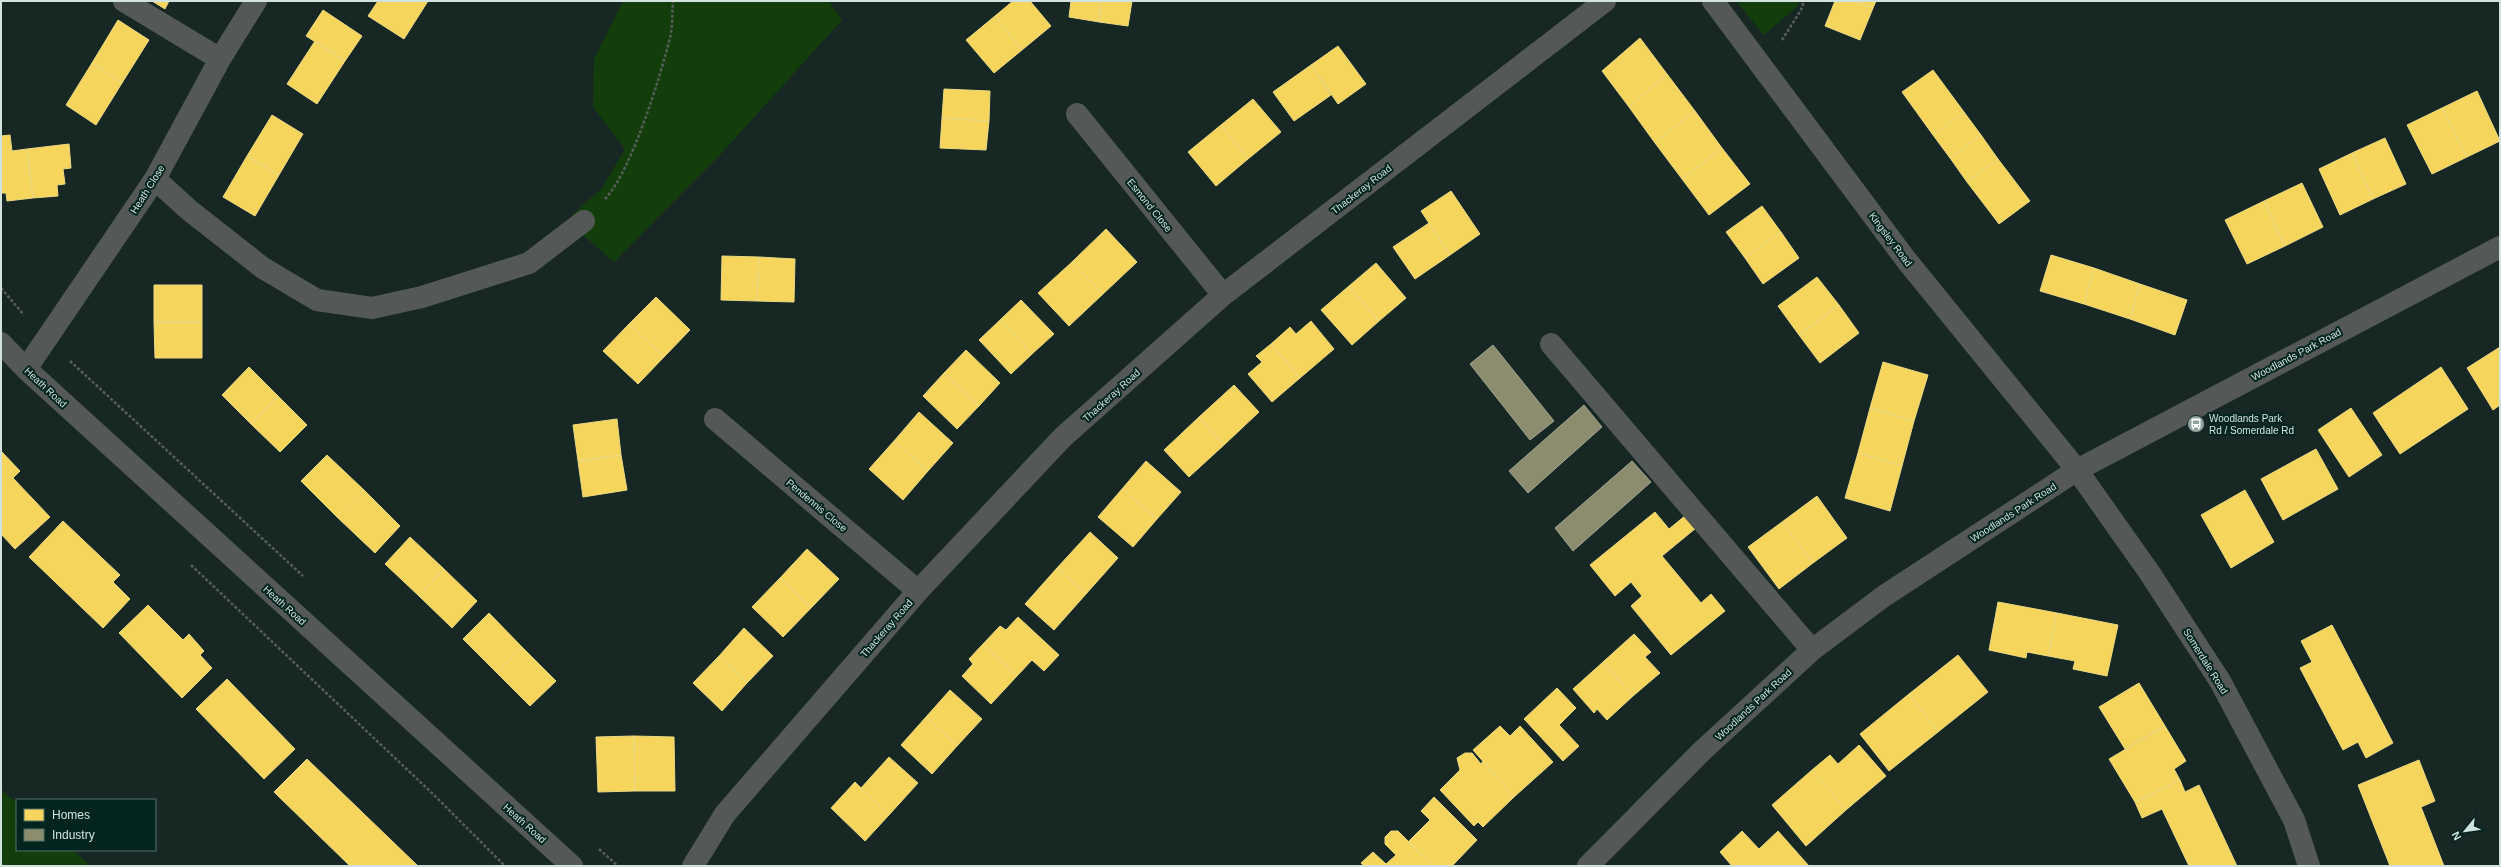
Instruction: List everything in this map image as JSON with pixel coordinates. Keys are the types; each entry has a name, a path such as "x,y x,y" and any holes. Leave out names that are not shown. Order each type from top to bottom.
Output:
{"street":[{"path":"124,1 220,60"},
{"name":"Heath Close","path":"26,369 154,179 220,60 256,1"},
{"name":"Thackeray Road","path":"693,866 725,814 918,591 1063,437 1223,295 1605,1"},
{"name":"Kingsley Road","path":"1713,1 1907,261 2077,470"},
{"name":"Esmond Close","path":"1077,114 1223,295"},
{"path":"154,179 189,210 263,268 318,300 372,308 422,297 529,263 584,221"},
{"name":"Woodlands Park Road","path":"1588,866 1702,751 1812,650 1884,596 2077,470 2500,247"},
{"name":"Heath Road","path":"1,342 26,369 572,866"},
{"path":"1551,344 1812,650"},
{"name":"Pendennis Close","path":"715,419 918,591"},
{"name":"Somerdale Road","path":"2077,470 2149,572 2220,681 2294,820 2309,866"}],"path":[{"path":"584,221 609,194 633,151 670,36 673,1"},
{"path":"1764,70 1801,10 1804,1"},
{"path":"1,288 46,339 309,581"},
{"path":"186,560 433,794 505,866"},
{"path":"595,844 618,866"}],"green space":[{"path":"623,1 829,1 842,20 718,157 614,262 585,237 572,215 602,188 625,149 593,107 594,59"},
{"path":"1736,1 1799,1 1797,7 1764,35"},
{"path":"1,790 16,802 16,851 74,851 90,866 1,866"}],"building: Homes":[{"path":"152,1 169,1 165,9"},
{"path":"378,1 428,1 404,39 368,16"},
{"path":"1013,1 1030,1 1051,26 1022,50 995,16"},
{"path":"1071,1 1101,1 1099,22 1069,17"},
{"path":"1101,1 1132,1 1128,26 1099,22"},
{"path":"1835,1 1855,1 1873,8 1860,40 1825,26"},
{"path":"1855,1 1876,1 1873,8"},
{"path":"323,10 362,36 345,61 306,36"},
{"path":"995,16 1022,50 994,73 966,40"},
{"path":"118,20 149,40 122,83 92,63"},
{"path":"1640,38 1667,74 1629,107 1602,71"},
{"path":"315,41 345,61 317,104 287,84"},
{"path":"1338,46 1366,84 1338,104 1311,65"},
{"path":"92,63 122,83 96,125 66,105"},
{"path":"1311,65 1331,95 1294,121 1273,92"},
{"path":"1933,70 1964,112 1933,135 1902,92"},
{"path":"1667,74 1695,111 1655,143 1629,107"},
{"path":"944,89 990,91 989,121 942,118"},
{"path":"2477,91 2500,141 2467,157 2442,108"},
{"path":"1253,99 1281,132 1248,159 1221,125"},
{"path":"2442,108 2467,157 2432,174 2407,125"},
{"path":"1695,111 1722,148 1682,179 1655,143"},
{"path":"1964,112 1981,135 1950,158 1933,135"},
{"path":"272,115 303,134 279,175 247,156"},
{"path":"942,118 989,121 986,150 940,148"},
{"path":"1221,125 1248,159 1216,186 1188,152"},
{"path":"10,135 12,151 27,149 33,198 7,201 6,193 1,193 1,136"},
{"path":"1981,135 1998,159 1967,182 1950,158"},
{"path":"2385,138 2406,184 2373,199 2352,153"},
{"path":"69,144 71,168 63,169 65,184 57,185 58,196 33,198 27,149"},
{"path":"1722,148 1750,184 1709,215 1682,179"},
{"path":"2352,153 2373,199 2340,215 2319,169"},
{"path":"247,156 279,175 255,216 223,197"},
{"path":"1998,159 2030,201 1999,224 1967,182"},
{"path":"2302,183 2323,227 2285,246 2264,201"},
{"path":"1451,191 1480,234 1450,255 1421,211"},
{"path":"2264,201 2285,246 2247,264 2225,220"},
{"path":"1762,206 1781,232 1745,258 1726,232"},
{"path":"1429,223 1450,255 1415,279 1393,247"},
{"path":"1106,229 1137,262 1103,294 1072,262"},
{"path":"1781,232 1799,258 1763,284 1745,258"},
{"path":"2051,255 2094,268 2084,304 2040,291"},
{"path":"722,256 759,257 757,301 721,300"},
{"path":"759,257 795,259 794,302 757,301"},
{"path":"1072,262 1103,294 1069,326 1038,293"},
{"path":"1376,263 1406,298 1379,321 1349,286"},
{"path":"2094,268 2140,284 2130,319 2084,304"},
{"path":"1817,277 1839,305 1799,335 1778,306"},
{"path":"2140,284 2187,300 2175,335 2130,319"},
{"path":"154,285 202,285 202,322 154,322"},
{"path":"1349,286 1379,321 1352,345 1321,310"},
{"path":"656,297 690,330 664,357 629,324"},
{"path":"1021,300 1054,334 1032,354 1000,320"},
{"path":"1839,305 1859,333 1820,363 1799,335"},
{"path":"1000,320 1032,354 1011,374 979,340"},
{"path":"1311,321 1334,349 1300,378 1271,344 1290,327 1296,334"},
{"path":"154,322 202,322 202,358 155,358"},
{"path":"629,324 664,357 638,384 603,351"},
{"path":"1271,344 1300,378 1272,402 1248,374 1262,362 1256,356"},
{"path":"2500,347 2500,405 2493,410 2467,368"},
{"path":"966,350 1000,383 979,406 944,373"},
{"path":"1883,362 1928,375 1914,421 1870,408"},
{"path":"249,367 278,396 251,424 222,395"},
{"path":"2441,367 2468,409 2400,454 2373,413"},
{"path":"944,373 979,406 957,429 923,396"},
{"path":"1234,385 1259,412 1224,445 1199,417"},
{"path":"278,396 307,425 280,452 251,424"},
{"path":"1870,408 1914,421 1902,466 1858,453"},
{"path":"2351,408 2382,455 2349,477 2318,430"},
{"path":"919,412 953,443 928,471 894,441"},
{"path":"1199,417 1224,445 1189,477 1164,450"},
{"path":"617,419 621,455 578,461 573,425"},
{"path":"894,441 928,471 903,500 869,469"},
{"path":"2316,449 2338,489 2283,520 2261,479"},
{"path":"1,451 20,471 13,478 50,517 15,549 1,534"},
{"path":"1858,453 1902,466 1890,511 1845,498"},
{"path":"327,455 364,490 337,517 301,481"},
{"path":"621,455 627,490 583,497 578,461"},
{"path":"1146,461 1181,492 1157,519 1122,489"},
{"path":"1122,489 1157,519 1133,547 1098,517"},
{"path":"364,490 400,526 375,553 337,517"},
{"path":"2245,490 2274,542 2231,568 2201,515"},
{"path":"1817,496 1847,538 1813,563 1782,522"},
{"path":"1655,512 1669,529 1686,515 1696,528 1662,556 1701,603 1711,594 1725,611 1671,655 1631,606 1642,596 1631,582 1615,596 1590,565"},
{"path":"63,521 120,575 113,582 130,599 103,628 29,557"},
{"path":"1782,522 1813,563 1779,589 1748,547"},
{"path":"1090,532 1118,558 1086,594 1057,568"},
{"path":"410,537 444,569 419,596 385,564"},
{"path":"807,549 839,579 811,608 780,578"},
{"path":"1057,568 1086,594 1054,630 1025,604"},
{"path":"444,569 477,601 452,628 419,596"},
{"path":"780,578 811,608 783,637 752,607"},
{"path":"1998,602 2057,613 2048,656 2027,652 2026,658 1989,650"},
{"path":"148,605 183,640 189,634 204,651 200,655 212,668 182,698 119,633"},
{"path":"489,613 522,647 497,673 463,639"},
{"path":"2057,613 2118,625 2107,676 2073,669 2075,661 2048,656"},
{"path":"1018,617 1059,655 1044,671 1032,660 1017,676 983,644 1000,626 1006,630"},
{"path":"2332,625 2393,743 2366,758 2358,742 2343,750 2300,668 2312,662 2301,641"},
{"path":"744,628 773,656 747,683 719,656"},
{"path":"1634,634 1651,652 1645,657 1660,673 1633,696 1603,662"},
{"path":"983,644 1017,676 991,704 962,676 973,664 969,659"},
{"path":"522,647 556,681 530,706 497,673"},
{"path":"1958,655 1988,692 1938,732 1909,694"},
{"path":"719,656 747,683 722,711 693,683"},
{"path":"1603,662 1633,696 1607,720 1597,709 1594,713 1573,689"},
{"path":"227,679 295,749 264,779 196,709"},
{"path":"2139,683 2165,726 2125,749 2099,707"},
{"path":"1557,688 1576,708 1559,725 1579,746 1563,761 1524,719"},
{"path":"950,690 982,719 957,746 926,717"},
{"path":"1909,694 1938,732 1889,771 1860,734"},
{"path":"926,717 957,746 932,774 901,745"},
{"path":"1500,726 1510,736 1520,726 1553,762 1514,797 1473,750"},
{"path":"2165,726 2186,761 2174,769 2180,780 2135,802 2109,759"},
{"path":"634,736 635,791 598,792 596,737"},
{"path":"634,736 674,737 675,791 635,791"},
{"path":"1859,745 1886,776 1846,810 1812,770 1830,755 1838,764"},
{"path":"1465,753 1472,753 1481,764 1483,761 1514,797 1483,827 1478,822 1474,826 1440,790 1460,770 1457,758"},
{"path":"889,757 918,783 889,815 861,788"},
{"path":"307,759 418,866 350,866 274,792"},
{"path":"2419,760 2435,801 2421,807 2444,866 2390,866 2358,785"},
{"path":"1812,770 1846,810 1806,846 1772,805"},
{"path":"2180,780 2185,792 2199,785 2237,866 2189,866 2162,809 2142,818 2135,802"},
{"path":"855,782 889,815 865,841 831,808"},
{"path":"1434,797 1477,840 1452,866 1433,866 1408,842 1430,820 1421,811"},
{"path":"1391,831 1398,831 1433,866 1364,866 1361,863 1373,852 1386,864 1396,855 1385,844 1385,837"},
{"path":"1742,831 1759,849 1778,831 1809,866 1732,866 1720,852"}],"building: Industry":[{"path":"1493,345 1554,421 1530,440 1470,364"},
{"path":"1584,405 1602,427 1528,493 1509,471"},
{"path":"1632,461 1651,482 1573,551 1555,528"}],"place":[{"name":"Woodlands Park Rd / Somerdale Rd","path":"2196,424"}]}
